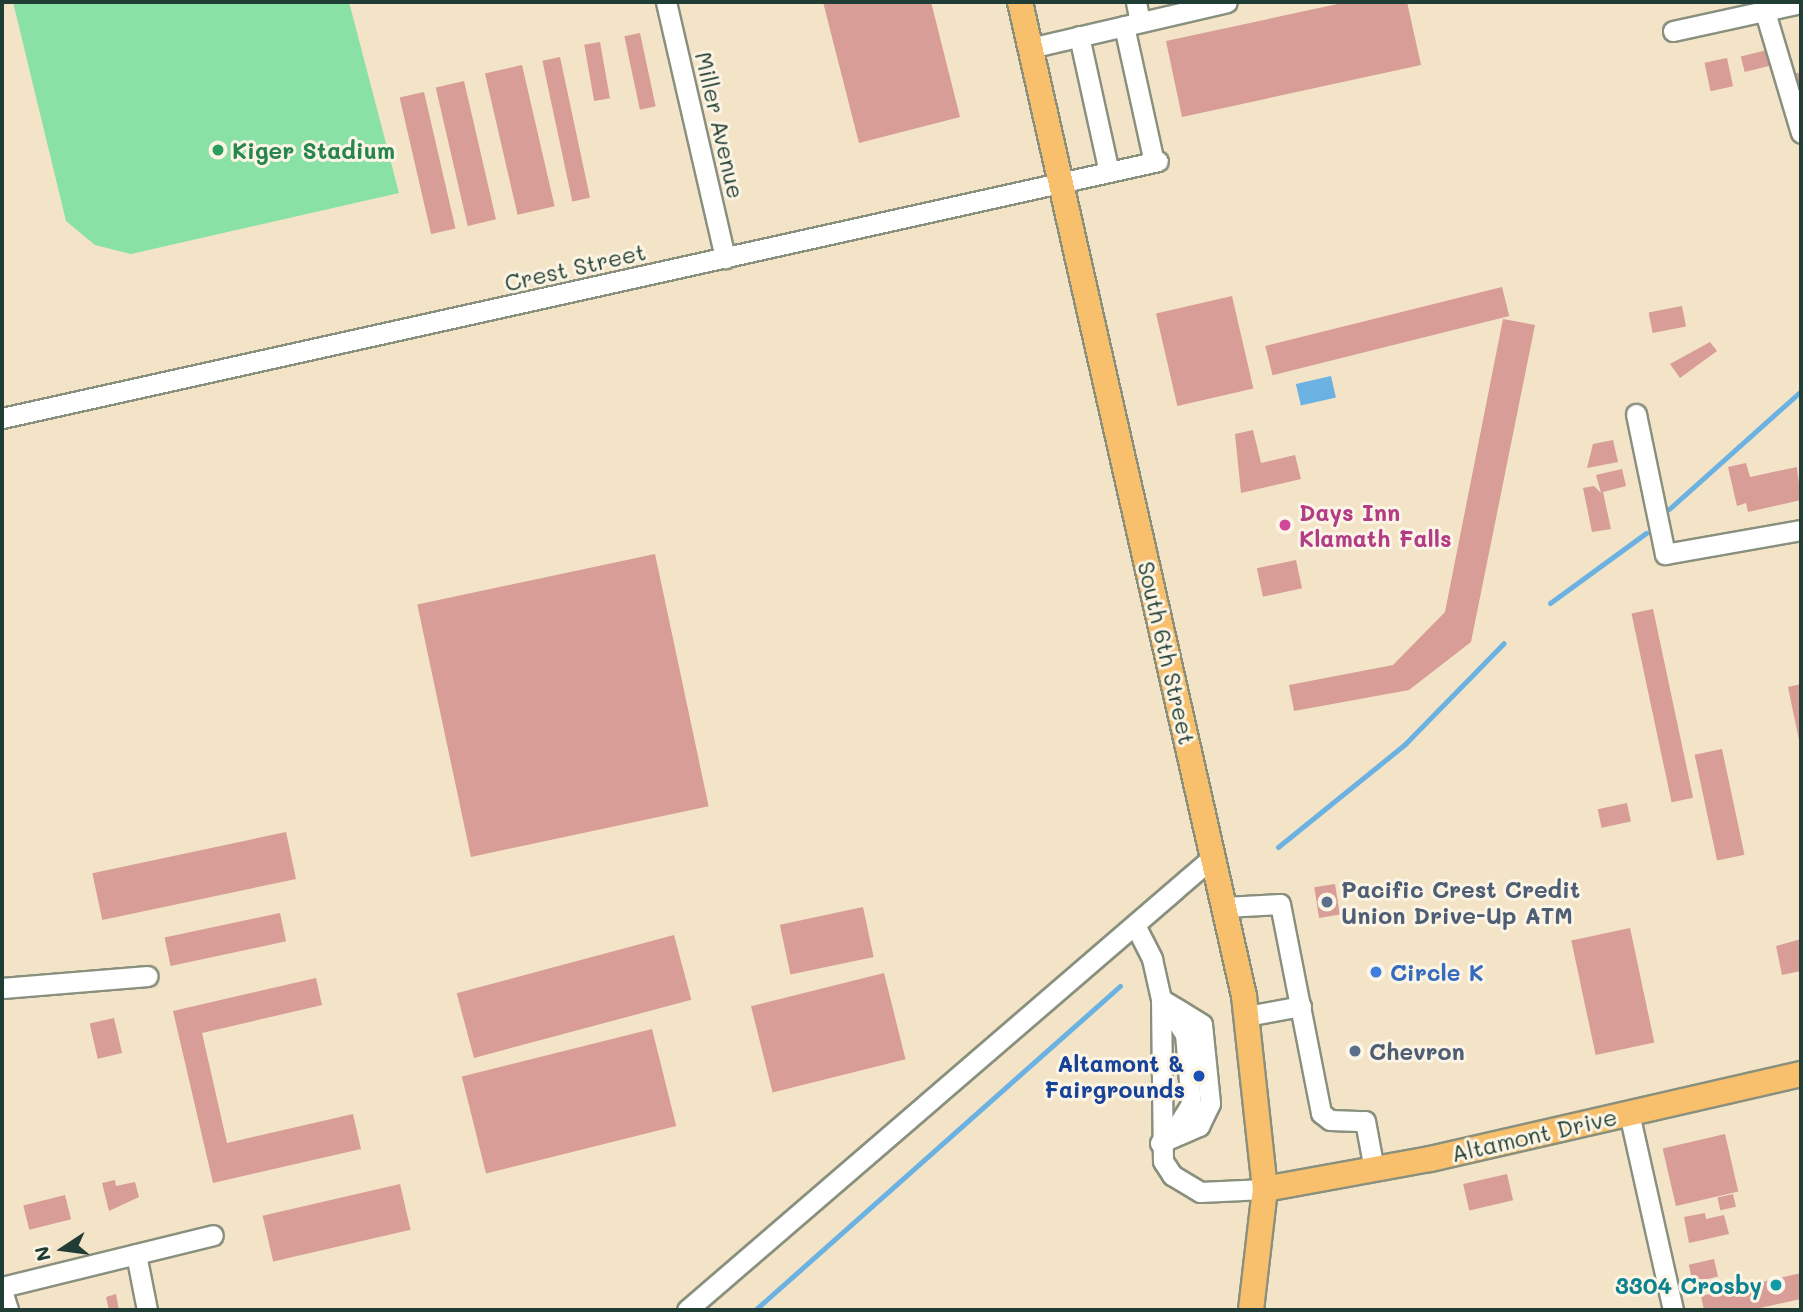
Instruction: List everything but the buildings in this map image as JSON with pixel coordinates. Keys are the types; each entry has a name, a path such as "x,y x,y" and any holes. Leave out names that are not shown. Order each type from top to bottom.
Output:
{"main road":[{"name":"South 6th Street","path":"1020,2 1247,1016 1265,1189 1262,1255 1251,1310"},
{"name":"Altamont Drive","path":"1265,1189 1374,1170 1801,1074"}],"street":[{"name":"Miller Avenue","path":"666,2 725,258"},
{"path":"1132,24 1136,2"},
{"path":"1030,48 1194,6 1227,2"},
{"path":"1673,31 1801,4"},
{"path":"1765,12 1801,133"},
{"name":"Crest Street","path":"2,418 1156,161 1132,24"},
{"path":"1079,37 1109,172"},
{"path":"1636,414 1665,554 1801,530"},
{"path":"687,1310 1088,959 1135,925 1213,857"},
{"path":"1224,907 1280,904 1321,1113 1330,1120 1365,1121 1374,1170"},
{"path":"1135,925 1152,959 1161,999 1160,1143 1163,1161 1184,1185 1199,1192 1265,1189"},
{"path":"2,988 148,976"},
{"path":"1160,1143 1199,1126 1210,1103 1202,1024 1161,999"},
{"path":"1247,1016 1301,1006"},
{"path":"1629,1113 1672,1310"},
{"path":"8,1310 2,1289 213,1235"},
{"path":"136,1254 147,1310"}],"green space":[{"name":"Kiger Stadium","path":"13,2 349,2 399,193 131,254 95,245 66,221"}],"water":[{"path":"1331,376 1336,397 1301,406 1296,384"}],"waterway":[{"path":"1669,509 1801,391"},
{"path":"1550,603 1646,533"},
{"path":"1278,847 1405,744 1504,643"},
{"path":"755,1310 1120,986"}],"place":[{"name":"Kiger Stadium","path":"218,150"},
{"name":"Days Inn Klamath Falls","path":"1285,525"},
{"name":"Pacific Crest Credit Union Drive-Up ATM","path":"1327,902"},
{"name":"Circle K","path":"1376,972"},
{"name":"Chevron","path":"1355,1051"},
{"name":"Altamont & Fairgrounds","path":"1199,1076"},
{"name":"3304 Crosby","path":"1776,1285"}]}
